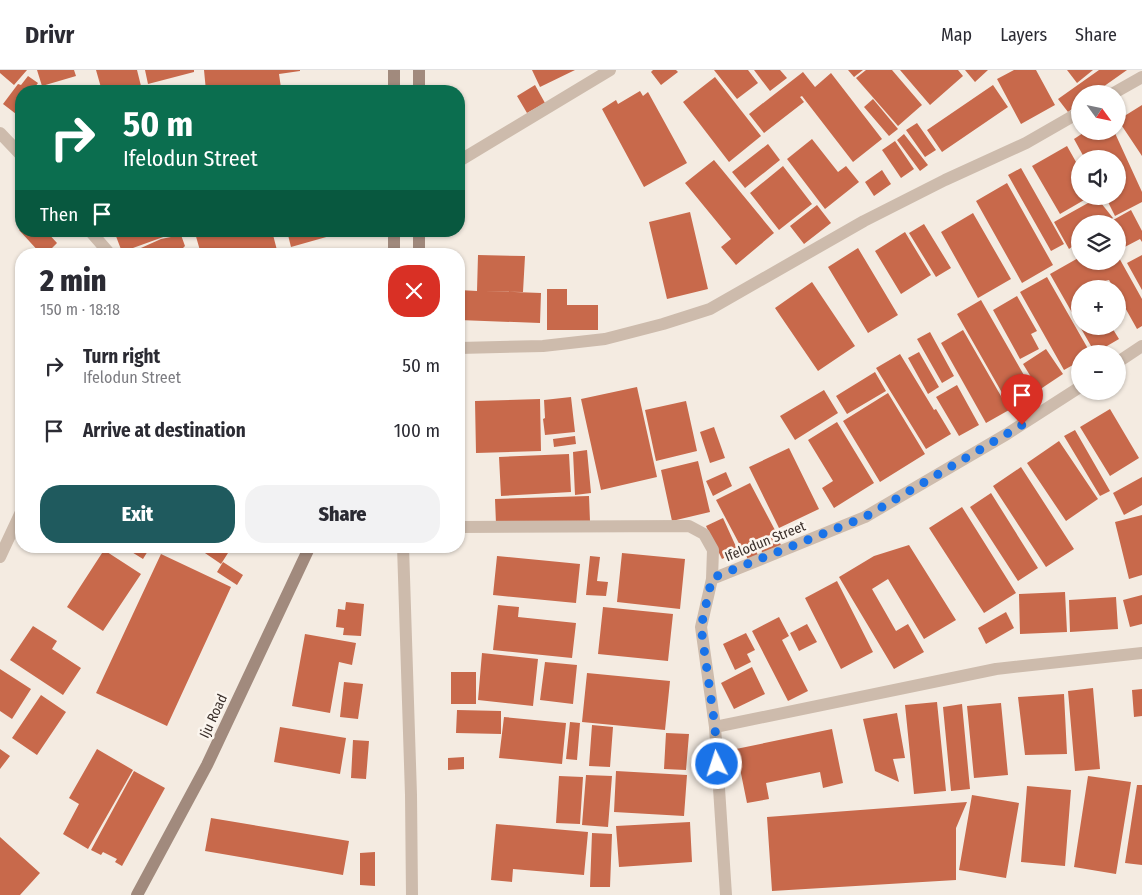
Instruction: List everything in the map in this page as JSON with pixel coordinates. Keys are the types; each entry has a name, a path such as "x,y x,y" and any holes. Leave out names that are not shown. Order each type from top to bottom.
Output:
{"main road":[{"path":"394,70 394,85"},
{"path":"419,70 419,85"},
{"name":"Iju Road","path":"137,895 207,765 307,553"}],"street":[{"path":"465,157 610,70"},
{"path":"1126,86 1142,77"},
{"path":"465,348 543,346 605,339 663,324 710,309 864,221 944,180 1026,144 1071,117"},
{"path":"0,133 15,149"},
{"path":"95,237 105,248"},
{"path":"1126,357 1142,346"},
{"name":"Ifelodun Street","path":"712,578 865,517 1007,434 1071,393"},
{"path":"0,558 15,525"},
{"path":"465,527 689,526 704,534 714,550 712,578 701,627 715,727 726,895"},
{"path":"403,553 412,895"},
{"path":"715,727 996,669 1142,653"}],"building":[{"path":"0,70 27,70 14,85 0,73"},
{"path":"37,70 74,70 76,76 42,85"},
{"path":"96,70 137,70 141,85 100,85"},
{"path":"145,70 194,70 194,72 148,84"},
{"path":"204,70 300,70 279,74 281,85 205,85"},
{"path":"532,70 575,70 540,87"},
{"path":"653,70 676,70 678,72 661,85 651,72"},
{"path":"714,70 748,70 758,83 737,99"},
{"path":"754,70 780,70 787,78 770,91"},
{"path":"848,70 863,70 854,77"},
{"path":"866,70 892,70 922,105 898,126 856,78"},
{"path":"900,70 958,70 963,76 930,105"},
{"path":"965,70 988,70 975,82"},
{"path":"1014,70 1036,70 1055,105 1021,124 997,79"},
{"path":"1067,70 1093,70 1077,83"},
{"path":"1099,70 1127,70 1106,85 1078,85"},
{"path":"803,72 815,87 831,73 882,139 853,162 802,96 800,97 804,102 764,133 749,114"},
{"path":"28,76 38,83 36,85 21,85"},
{"path":"715,77 761,136 729,162 683,102"},
{"path":"535,85 545,103 527,113 517,96"},
{"path":"993,85 1008,107 942,152 927,130"},
{"path":"15,88 15,113 3,104"},
{"path":"1071,90 1071,110 1068,112 1058,99"},
{"path":"640,91 643,96 648,92 687,163 644,187 602,109 616,100 618,104"},
{"path":"873,99 898,129 889,136 864,107"},
{"path":"1142,105 1142,156 1126,132 1126,115"},
{"path":"917,123 936,150 925,157 906,130"},
{"path":"904,134 928,165 920,171 897,140"},
{"path":"812,139 838,172 846,166 859,182 825,209 787,159"},
{"path":"1075,140 1118,140 1123,150 1080,150"},
{"path":"895,141 914,169 901,178 882,150"},
{"path":"768,144 780,160 745,188 732,172"},
{"path":"1067,146 1071,153 1071,205 1076,205 1060,214 1032,166"},
{"path":"1126,157 1142,192 1142,202 1114,215 1110,205 1126,205"},
{"path":"714,160 774,233 736,265 721,247 731,239 685,183"},
{"path":"783,166 812,204 779,230 750,193"},
{"path":"1021,168 1064,244 1051,251 1008,175"},
{"path":"882,170 891,184 874,196 865,182"},
{"path":"1007,183 1053,265 1022,283 976,201"},
{"path":"817,205 831,223 804,244 790,226"},
{"path":"1084,205 1103,205 1111,215 1071,215 1071,248 1069,249 1054,222"},
{"path":"1131,210 1142,231 1142,242 1140,239 1126,246 1126,215 1122,215"},
{"path":"690,212 708,289 667,299 649,222"},
{"path":"973,213 1011,279 978,298 941,232"},
{"path":"924,224 951,268 936,277 909,233"},
{"path":"905,232 931,275 901,294 875,251"},
{"path":"25,237 52,237 57,243 52,248 36,248"},
{"path":"116,237 163,237 133,248 120,248"},
{"path":"182,237 185,246 183,248 141,248 161,239"},
{"path":"196,237 274,237 276,248 199,248"},
{"path":"288,237 326,237 291,247"},
{"path":"858,248 898,315 868,333 828,267"},
{"path":"478,255 525,256 523,292 483,291 541,293 540,323 465,320 465,290 477,291"},
{"path":"1142,255 1142,290 1127,263"},
{"path":"1071,262 1071,270 1126,270 1142,299 1142,326 1137,329 1126,309 1126,280 1071,280 1071,311 1050,274"},
{"path":"1047,277 1071,319 1071,335 1080,335 1086,345 1071,345 1071,366 1064,370 1020,292"},
{"path":"812,282 855,346 818,371 775,308"},
{"path":"547,289 567,289 567,305 598,305 598,330 547,330"},
{"path":"1017,296 1037,331 1031,334 1039,349 1020,359 993,310"},
{"path":"981,300 1033,391 1009,405 957,314"},
{"path":"963,330 1009,410 986,423 941,343"},
{"path":"930,332 954,376 942,383 917,339"},
{"path":"1085,335 1117,335 1119,339 1109,345 1090,345"},
{"path":"1046,349 1063,374 1039,390 1023,364"},
{"path":"919,352 939,387 928,394 908,358"},
{"path":"900,354 951,434 926,449 876,368"},
{"path":"875,372 886,391 847,414 836,396"},
{"path":"957,385 979,425 959,436 936,397"},
{"path":"637,387 657,477 601,490 581,399"},
{"path":"824,390 838,413 795,440 780,416"},
{"path":"888,393 925,454 880,482 843,421"},
{"path":"571,397 575,432 545,435 543,419 545,418 544,400"},
{"path":"540,399 541,451 476,453 475,401"},
{"path":"686,401 697,451 656,461 645,410"},
{"path":"1110,409 1139,458 1110,476 1080,427"},
{"path":"837,422 874,483 834,508 822,488 833,481 808,440"},
{"path":"714,427 725,458 710,463 700,432"},
{"path":"1075,430 1110,491 1100,496 1064,436"},
{"path":"575,436 576,444 554,447 553,439"},
{"path":"1059,441 1098,499 1066,521 1027,463"},
{"path":"789,448 819,509 779,528 749,467"},
{"path":"587,450 591,493 575,495 573,452"},
{"path":"569,454 571,492 501,496 499,457"},
{"path":"698,461 710,512 672,521 661,470"},
{"path":"1021,467 1074,549 1046,567 993,486"},
{"path":"726,472 732,486 713,496 706,481"},
{"path":"1142,477 1142,505 1124,515 1113,493"},
{"path":"750,483 776,532 742,549 716,500"},
{"path":"991,493 1038,568 1018,581 970,507"},
{"path":"589,496 590,521 496,524 495,499"},
{"path":"962,507 1016,593 984,613 929,528"},
{"path":"1142,515 1142,575 1129,579 1115,522"},
{"path":"723,518 738,551 722,559 706,526"},
{"path":"776,535 782,547 764,556 758,544"},
{"path":"753,545 758,555 748,560 744,550"},
{"path":"909,545 956,620 924,639 888,579 872,589 896,631 908,624 924,652 894,669 839,577 874,556"},
{"path":"102,553 109,553 141,574 103,631 67,607"},
{"path":"133,553 147,553 143,559"},
{"path":"205,553 228,553 221,564"},
{"path":"622,553 685,559 680,609 617,602"},
{"path":"161,554 231,587 167,726 96,693"},
{"path":"497,556 580,564 576,603 493,595"},
{"path":"590,556 600,557 597,581 608,582 606,596 586,595"},
{"path":"223,562 243,575 237,585 217,572"},
{"path":"837,581 873,652 841,669 805,598"},
{"path":"1065,592 1067,632 1020,634 1019,594"},
{"path":"1142,595 1142,624 1130,627 1123,600"},
{"path":"1116,597 1118,629 1070,632 1069,600"},
{"path":"346,602 364,604 361,636 343,635 344,628 336,627 338,609 345,610"},
{"path":"498,605 519,607 518,617 576,623 572,658 493,650"},
{"path":"603,607 673,614 668,661 598,654"},
{"path":"1006,612 1014,628 986,644 978,628"},
{"path":"779,617 789,636 782,640 808,691 788,701 752,631"},
{"path":"807,624 817,642 799,651 790,633"},
{"path":"33,626 57,641 52,649 81,668 63,695 10,660"},
{"path":"746,633 755,650 747,654 751,662 735,670 723,644"},
{"path":"305,634 356,643 352,665 339,662 330,713 292,706"},
{"path":"482,653 538,659 533,706 478,700"},
{"path":"545,662 577,665 573,704 540,700"},
{"path":"752,667 765,694 734,709 721,683"},
{"path":"0,669 31,689 12,719 0,711"},
{"path":"451,672 476,672 476,704 451,704"},
{"path":"587,673 670,681 665,730 582,722"},
{"path":"344,682 363,684 358,719 340,717"},
{"path":"1093,688 1100,769 1075,771 1068,691"},
{"path":"1142,689 1142,716 1134,717 1132,690"},
{"path":"1064,694 1067,754 1025,755 1018,697"},
{"path":"41,695 66,712 37,755 12,738"},
{"path":"937,702 946,791 914,794 905,705"},
{"path":"1001,703 1008,775 974,778 967,706"},
{"path":"962,704 970,789 951,791 943,707"},
{"path":"457,710 501,711 501,734 456,733"},
{"path":"897,713 905,758 893,759 899,782 875,771 863,719"},
{"path":"504,717 566,723 562,764 499,758"},
{"path":"570,722 580,723 577,760 566,759"},
{"path":"592,725 613,727 610,767 589,766"},
{"path":"280,727 346,738 340,774 274,762"},
{"path":"832,729 843,783 823,788 820,772 766,783 769,799 747,803 736,749"},
{"path":"666,733 689,734 686,770 664,769"},
{"path":"353,740 369,741 366,779 351,778"},
{"path":"0,749 10,756 0,769"},
{"path":"97,749 133,770 88,849 63,834 79,804 69,798"},
{"path":"464,757 464,769 448,770 448,758"},
{"path":"134,771 165,788 122,866 115,862 117,859 103,852 101,855 91,850"},
{"path":"616,771 687,775 684,816 614,812"},
{"path":"586,775 612,776 608,827 582,825"},
{"path":"559,776 583,777 580,824 556,823"},
{"path":"1088,776 1131,782 1116,874 1074,867"},
{"path":"1137,785 1142,785 1142,865 1125,863"},
{"path":"1027,786 1071,790 1065,866 1021,862"},
{"path":"972,795 1019,803 1006,878 959,870"},
{"path":"967,802 956,828 956,880 772,891 767,817"},
{"path":"211,818 349,841 343,875 205,851"},
{"path":"690,822 692,862 619,867 616,826"},
{"path":"496,824 588,832 584,875 513,869 512,882 491,880"},
{"path":"592,833 612,834 610,887 590,887"},
{"path":"0,837 40,873 20,895 0,895"},
{"path":"375,852 375,886 360,885 360,853"}],"route":[{"path":"717,764 715,727 701,627 712,578 865,517 1022,425"}]}
